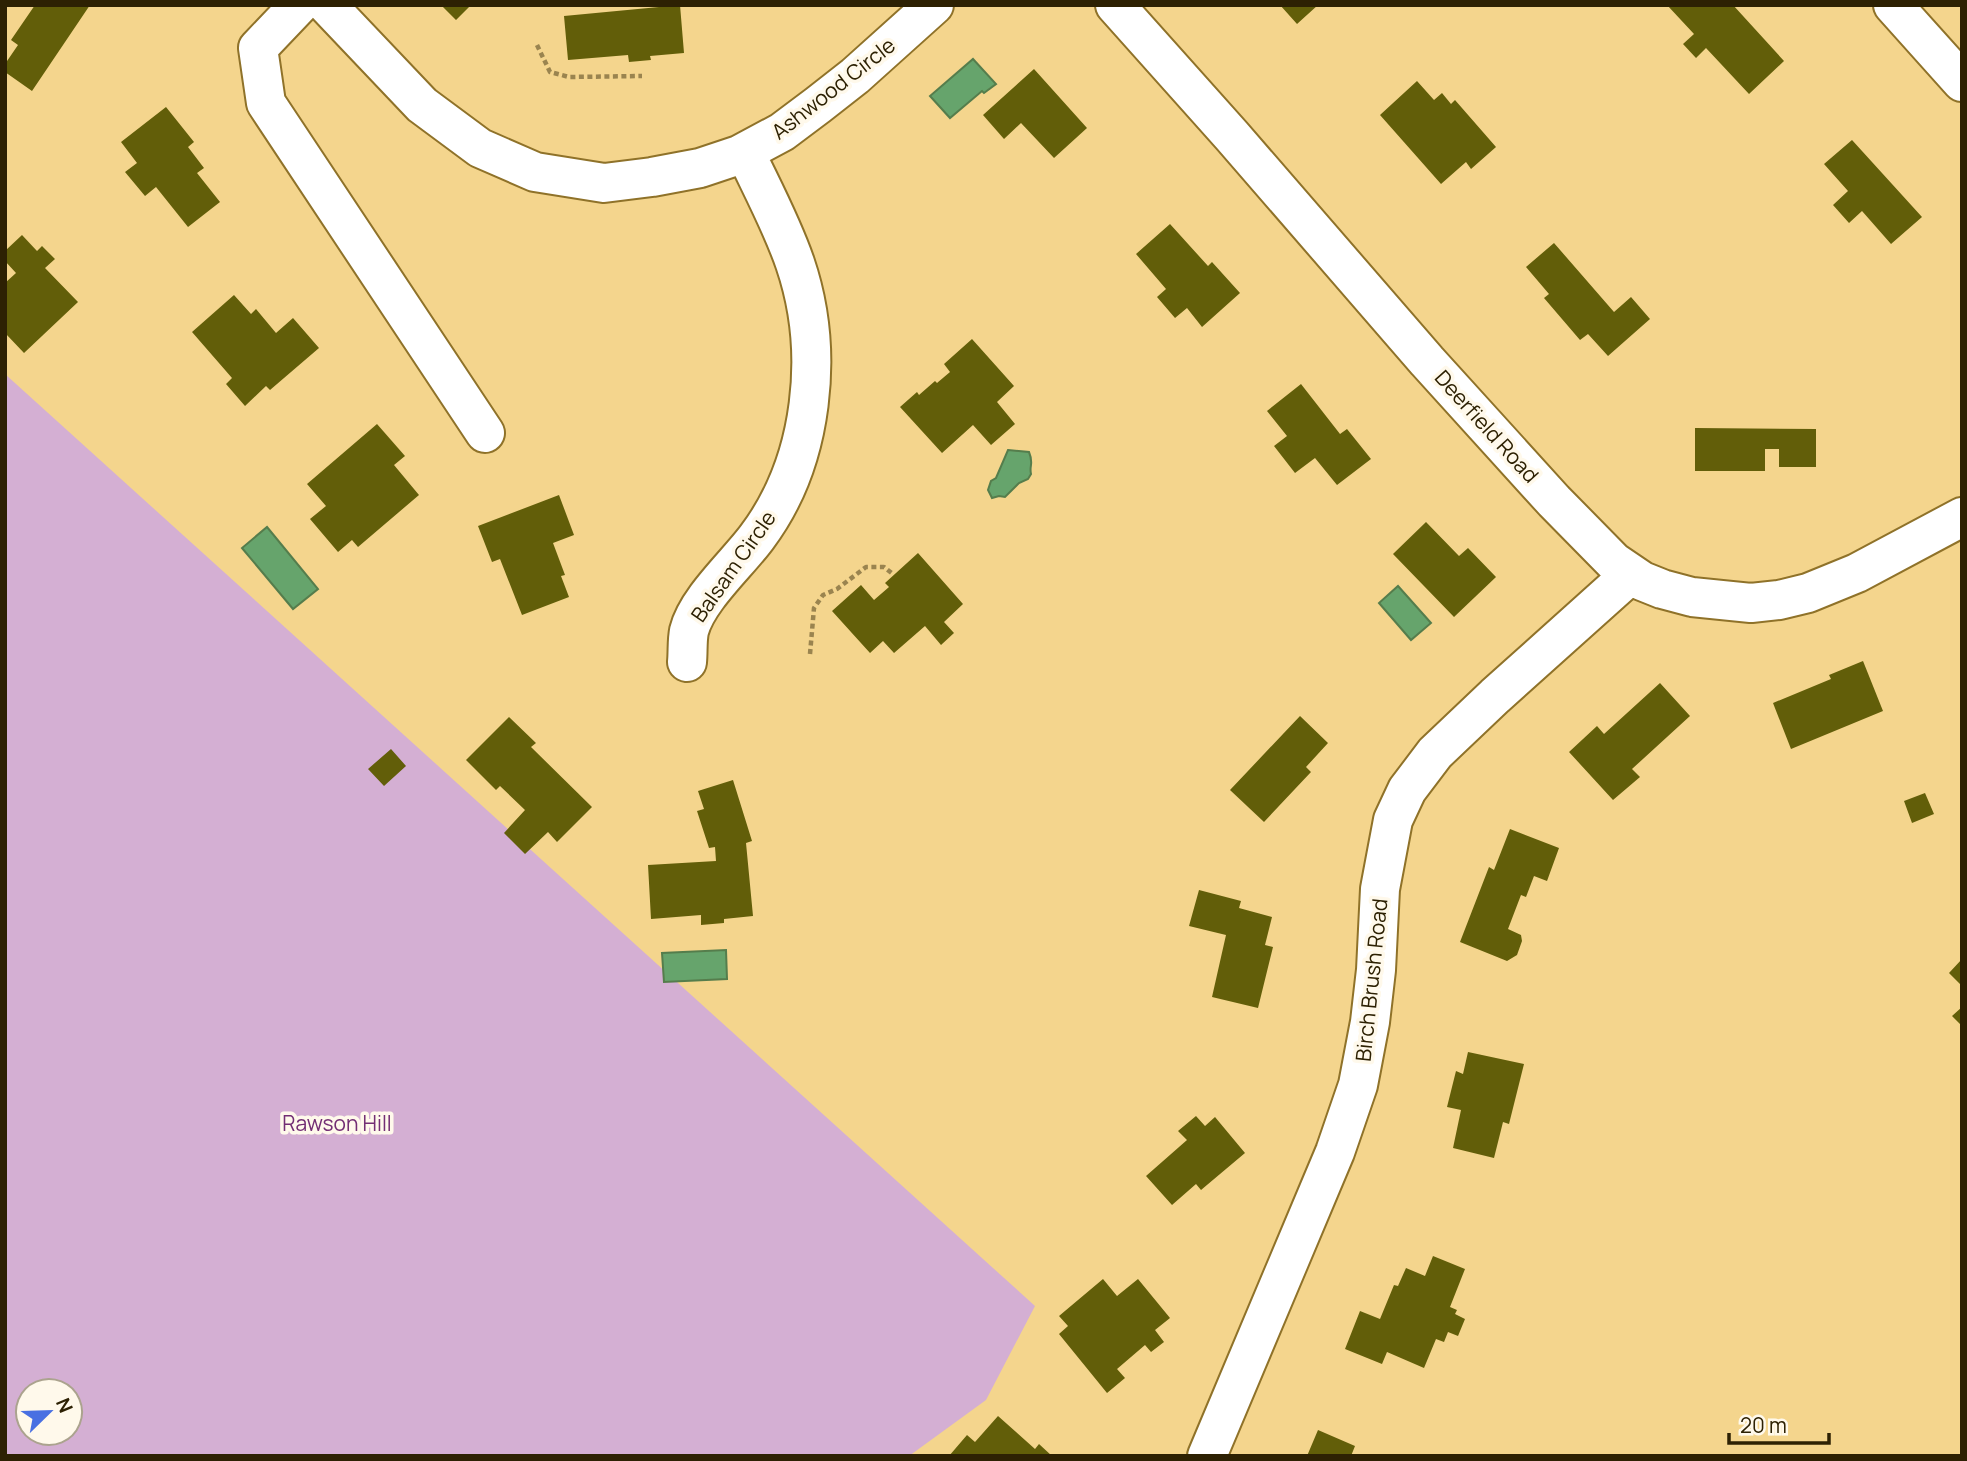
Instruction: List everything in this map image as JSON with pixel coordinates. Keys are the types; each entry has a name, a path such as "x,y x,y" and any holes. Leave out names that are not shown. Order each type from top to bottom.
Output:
{"street":[{"path":"299,5 258,48 266,103 485,433"},
{"name":"Ashwood Circle","path":"327,5 422,105 480,148 535,172 604,183 701,168 745,152 782,132 818,105 855,76 934,5"},
{"name":"Deerfield Road","path":"1115,5 1427,360 1576,524 1614,562 1631,574 1662,589 1692,597 1739,603 1765,603 1808,593 1857,573 1962,517"},
{"path":"1893,5 1962,82"},
{"name":"Balsam Circle","path":"687,662 689,629 695,617 715,587 760,533 789,478 799,448 811,386 810,334 795,262 745,152"},
{"name":"Birch Brush Road","path":"1207,1456 1335,1152 1358,1085 1375,982 1380,890 1393,820 1407,790 1435,753 1631,574"}],"path":[{"path":"537,45 550,72 569,77 642,76"},
{"path":"810,654 814,608 822,595 837,589 866,567 884,566 894,575"}],"green space":[{"name":"Rawson Hill","path":"5,374 1035,1306 986,1400 909,1456 5,1456"}],"shaded area":[{"path":"973,59 996,84 984,93 982,91 950,118 930,96"},
{"path":"1008,450 1029,452 1031,474 1005,497 992,498 988,490 991,481 996,478"},
{"path":"267,527 318,589 293,609 242,548"},
{"path":"1398,586 1431,623 1411,640 1379,603"},
{"path":"726,950 727,979 664,982 662,953"}],"building":[{"path":"35,5 90,5 32,91 5,72 5,64 18,45 11,40"},
{"path":"441,5 471,5 456,20"},
{"path":"680,5 684,53 650,56 651,60 629,62 628,55 568,60 564,16"},
{"path":"1280,5 1318,5 1297,24"},
{"path":"1667,5 1733,5 1784,61 1749,94 1706,48 1696,58 1683,44 1694,34"},
{"path":"1034,69 1087,128 1054,158 1021,123 1004,139 983,115"},
{"path":"1417,81 1434,100 1442,93 1451,104 1455,100 1496,147 1471,169 1466,162 1441,184 1380,115"},
{"path":"166,107 194,142 188,147 204,168 197,173 220,202 188,227 156,187 145,196 125,172 137,163 121,142"},
{"path":"1852,140 1922,217 1891,244 1862,211 1849,223 1833,205 1848,191 1824,164"},
{"path":"1170,224 1208,266 1212,262 1240,293 1202,327 1187,308 1175,318 1157,297 1166,289 1136,254"},
{"path":"22,235 37,251 42,246 55,259 45,268 78,302 24,353 5,335 5,283 16,273 5,261 5,251"},
{"path":"1554,243 1614,312 1631,297 1650,319 1608,356 1588,334 1580,340 1544,298 1549,294 1526,267"},
{"path":"234,295 251,314 256,309 276,333 293,318 319,348 270,390 266,386 245,406 226,384 232,378 192,332"},
{"path":"972,339 1014,386 997,402 1015,424 991,445 973,425 942,453 900,407 917,392 919,395 950,372 944,364"},
{"path":"1301,384 1340,434 1347,429 1371,459 1337,485 1315,458 1295,473 1274,446 1287,436 1267,411"},
{"path":"377,424 405,456 394,465 419,495 358,547 352,540 338,552 310,519 326,506 307,484"},
{"path":"1695,428 1816,429 1816,467 1779,467 1779,449 1765,449 1765,471 1695,471"},
{"path":"559,495 574,535 553,543 565,575 561,576 569,597 522,615 500,559 492,562 478,526"},
{"path":"1426,522 1459,556 1468,548 1496,577 1454,617 1393,554"},
{"path":"918,553 963,604 944,622 954,633 941,645 925,626 894,653 883,641 870,653 832,611 861,585 874,600 889,587 885,583"},
{"path":"1863,661 1883,711 1791,749 1773,703 1831,679 1829,675"},
{"path":"1660,683 1690,716 1632,769 1640,777 1613,800 1569,752 1597,726 1604,734"},
{"path":"1300,716 1328,743 1306,767 1311,772 1264,822 1230,790"},
{"path":"509,717 536,743 531,747 592,807 557,842 548,832 525,854 504,833 525,810 500,786 496,790 466,760"},
{"path":"391,749 406,766 384,786 368,769"},
{"path":"733,780 752,841 746,843 753,916 701,925 701,915 651,919 648,865 716,861 715,847 709,848 697,811 704,809 698,791"},
{"path":"1925,793 1934,814 1912,823 1904,801"},
{"path":"1510,829 1559,848 1547,881 1534,876 1526,897 1521,895 1508,929 1521,935 1522,941 1517,955 1507,961 1460,942 1489,867 1494,870"},
{"path":"1199,890 1241,901 1239,908 1272,917 1265,945 1273,947 1258,1008 1212,997 1226,935 1189,926"},
{"path":"1962,959 1962,986 1949,973"},
{"path":"1962,1007 1962,1026 1952,1016"},
{"path":"1468,1052 1524,1064 1509,1124 1503,1122 1494,1158 1453,1148 1461,1110 1447,1107 1456,1071 1463,1074"},
{"path":"1196,1116 1205,1126 1215,1117 1245,1153 1201,1190 1196,1184 1172,1205 1146,1176 1187,1140 1178,1131"},
{"path":"1433,1256 1465,1269 1450,1307 1457,1310 1455,1314 1465,1319 1458,1336 1448,1332 1444,1342 1436,1339 1424,1368 1387,1352 1382,1364 1345,1349 1360,1311 1380,1319 1394,1285 1398,1286 1406,1268 1425,1276"},
{"path":"1103,1279 1117,1296 1138,1279 1170,1318 1155,1330 1164,1342 1151,1352 1145,1345 1117,1369 1125,1378 1107,1393 1059,1334 1068,1326 1059,1316"},
{"path":"998,1416 1035,1449 1039,1444 1052,1456 949,1456 967,1435 975,1442"},
{"path":"1318,1430 1355,1446 1351,1456 1307,1456"}]}
